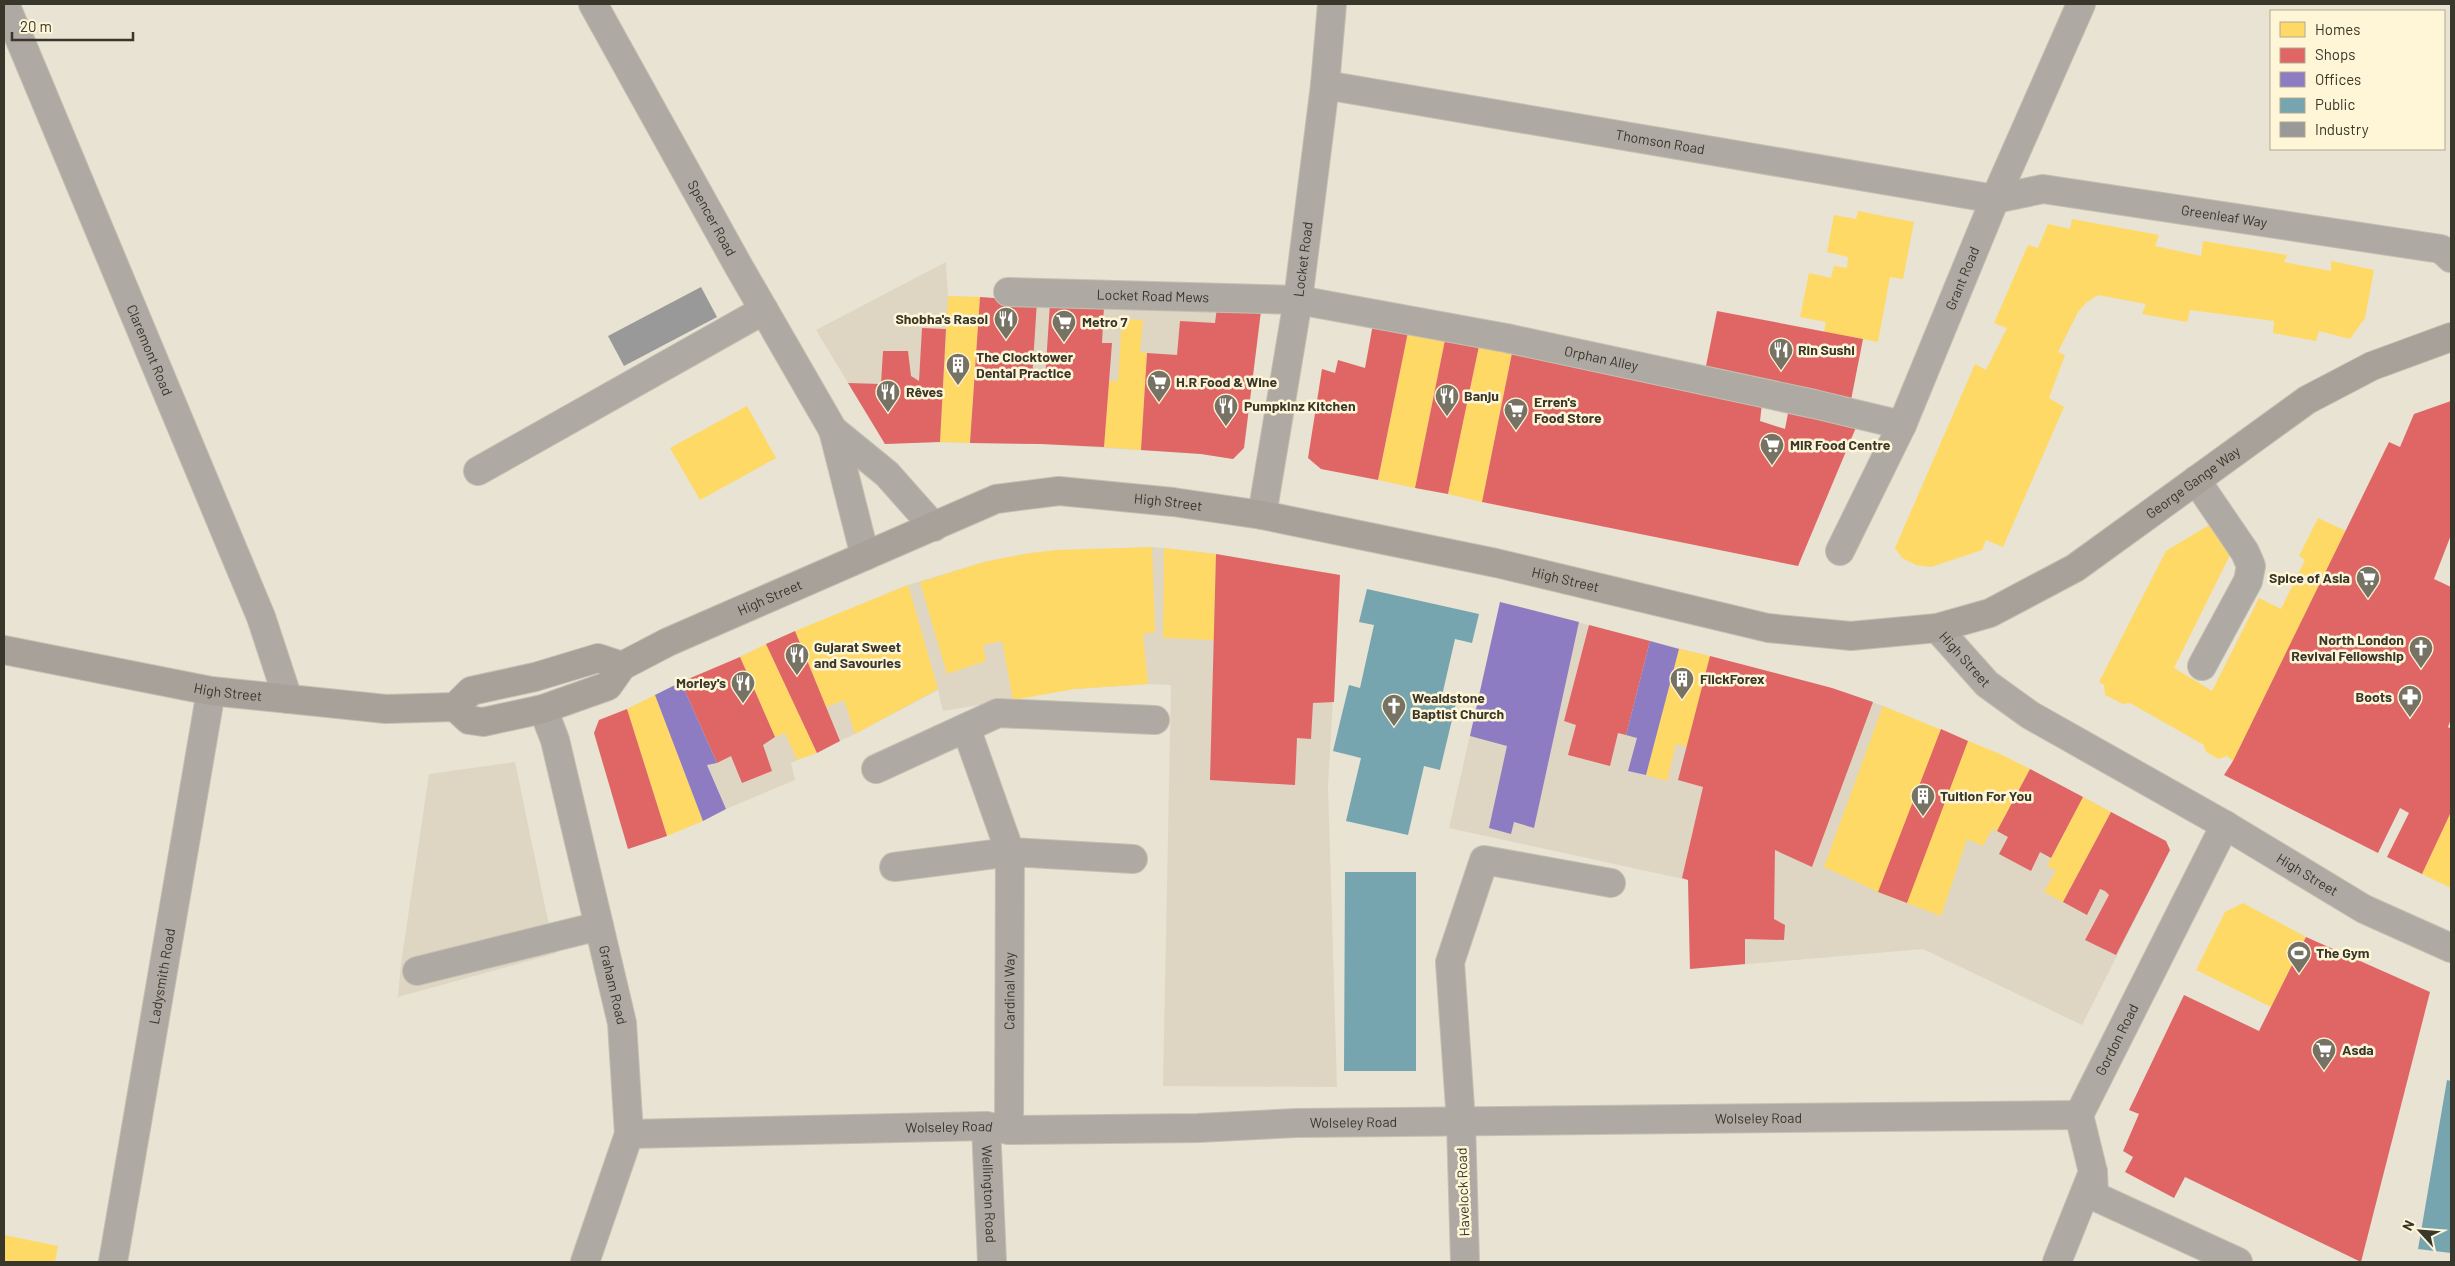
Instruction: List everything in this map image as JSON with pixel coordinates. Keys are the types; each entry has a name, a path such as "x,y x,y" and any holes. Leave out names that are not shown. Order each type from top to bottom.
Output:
{"main road":[{"name":"George Gange Way","path":"1937,628 1990,613 2075,568 2307,400 2372,366 2451,337"},
{"name":"High Street","path":"4,650 211,691 386,709 455,706 464,717 475,722 543,708 608,686 622,666 668,642 864,556 996,499 1058,491 1173,502 1262,515 1496,563 1768,628 1851,636 1937,628"},
{"path":"455,706 471,691 535,677 598,658 622,666"}],"street":[{"name":"Claremont Road","path":"5,4 261,617 288,699"},
{"name":"Spencer Road","path":"593,4 833,430 864,556"},
{"name":"Locket Road","path":"1262,515 1298,300 1325,85 1332,4"},
{"name":"Grant Road","path":"1840,551 1902,425 1995,199 2082,4"},
{"name":"Thomson Road","path":"1325,85 1995,199"},
{"name":"Greenleaf Way","path":"1995,199 2043,189 2441,249 2451,258"},
{"name":"Locket Road Mews","path":"1008,292 1298,300"},
{"name":"Orphan Alley","path":"1298,300 1506,338 1814,404 1902,425"},
{"path":"478,471 764,310"},
{"name":"Spencer Road","path":"833,430 888,474 934,527"},
{"path":"2196,480 2245,552 2251,566 2248,581 2202,666"},
{"name":"High Street","path":"1937,628 1987,684 2030,715 2225,825 2364,908 2451,948"},
{"name":"Ladysmith Road","path":"113,1262 211,691"},
{"name":"Graham Road","path":"543,708 555,740 622,1023 629,1134 586,1262"},
{"path":"876,769 998,713 1155,720"},
{"name":"Cardinal Way","path":"966,728 1010,852 998,1128"},
{"name":"Gordon Road","path":"2079,1115 2225,825"},
{"path":"894,867 1010,852 1133,859"},
{"name":"Havelock Road","path":"1465,1262 1461,1122 1450,962 1484,860 1611,883"},
{"path":"417,971 599,926"},
{"path":"2079,1115 2093,1172 2094,1196 2238,1262"},
{"name":"Wolseley Road","path":"629,1134 2079,1115"},
{"name":"Wellington Road","path":"992,1262 998,1128"},
{"path":"2057,1262 2093,1172"}],"shaded area":[{"path":"946,262 948,296 1261,311 1244,448 1233,459 1201,454 1041,444 934,442 885,444 816,330"},
{"path":"1152,547 1216,554 1340,575 1328,786 1337,1087 1163,1086 1171,685 1148,684 1074,689 943,711 938,690 855,734 791,763 795,780 726,809 703,821 628,849 594,733 599,720 627,709 780,638 908,585 984,562 1030,553"},
{"path":"1500,602 1832,688 1883,706 2030,769 2166,841 2170,850 2082,1025 1923,949 1690,969 1688,880 1449,828"},
{"path":"515,762 547,916 557,953 398,997 401,964 429,774"}],"building: Homes":[{"path":"1858,211 1914,222 1903,279 1890,277 1878,342 1824,332 1826,322 1800,317 1809,273 1831,278 1834,266 1847,268 1848,257 1827,252 1834,215 1856,219"},
{"path":"2072,219 2159,235 2155,246 2201,256 2203,241 2287,255 2284,262 2331,271 2331,261 2374,270 2365,318 2350,339 2319,331 2316,341 2273,333 2274,321 2190,310 2187,322 2142,314 2146,304 2098,295 2087,302 2078,312 2058,352 2065,355 2049,398 2064,407 2003,547 1986,540 1982,550 1931,567 1916,565 1902,558 1895,548 1975,364 1986,370 2007,328 1994,323 2028,245 2038,248 2048,224 2070,229"},
{"name":"The Clocktower Dental Practice","path":"948,296 980,297 970,443 940,442"},
{"path":"1122,319 1143,320 1140,352 1147,353 1141,450 1104,447 1109,381 1118,381"},
{"path":"1408,332 1445,340 1415,488 1378,480"},
{"path":"1479,346 1512,353 1482,502 1448,494"},
{"path":"747,406 776,458 700,500 670,448"},
{"path":"2318,518 2346,531 2233,761 2227,756 2219,759 2206,752 2204,745 2130,703 2123,704 2105,695 2104,685 2099,682 2166,551 2209,525 2231,553 2174,668 2212,691 2259,598 2281,609 2305,560 2299,556"},
{"path":"1152,547 1155,632 1143,634 1148,684 1074,689 1013,700 1002,641 983,645 986,661 947,674 920,582 984,562 1030,553 1057,550"},
{"path":"1164,548 1216,554 1214,640 1163,638"},
{"path":"908,585 938,689 855,734 844,700 826,707 795,631"},
{"path":"766,644 817,753 797,760 785,733 775,737 740,657"},
{"name":"FlickForex","path":"1679,649 1710,656 1687,747 1676,744 1667,781 1646,775"},
{"path":"655,695 703,821 667,836 627,709"},
{"path":"1883,706 2000,754 2030,769 1997,831 1992,829 1983,846 1967,839 1941,916 1878,892 1824,867"},
{"path":"2083,797 2111,812 2063,902 2044,892 2056,870 2047,866"},
{"path":"2451,812 2451,888 2422,874"},
{"path":"2243,903 2306,937 2271,1007 2196,970 2225,912"},
{"path":"4,1235 58,1246 55,1262 4,1262"}],"building: Shops":[{"path":"980,297 1037,301 1032,379 1045,380 1050,303 1104,307 1102,343 1112,343 1104,447 970,443"},
{"path":"1217,307 1261,311 1244,448 1233,459 1201,454 1141,450 1147,353 1177,355 1180,321 1215,323"},
{"path":"1717,311 1863,339 1851,400 1705,371"},
{"path":"1373,324 1408,332 1378,480 1321,469 1308,458 1322,369 1335,373 1338,360 1365,368"},
{"path":"922,328 946,329 940,442 885,444 848,383 881,384 883,351 908,351 911,376 919,381"},
{"name":"Banju","path":"1445,340 1479,346 1448,494 1415,488"},
{"path":"1512,353 1762,403 1760,421 1785,429 1789,408 1857,425 1798,566 1482,502"},
{"name":"Spice of Asia","path":"2451,401 2451,535 2434,579 2451,587 2451,719 2448,727 2451,729 2451,812 2422,874 2387,857 2409,813 2400,808 2378,853 2224,775 2233,761 2389,442 2400,447 2414,414"},
{"path":"1216,554 1340,575 1334,702 1313,703 1311,739 1297,738 1295,785 1210,780"},
{"path":"1589,625 1650,641 1626,735 1618,733 1610,766 1568,755 1576,725 1564,721"},
{"name":"Gujarat Sweet and Savouries","path":"795,631 840,741 817,753 766,644"},
{"path":"1710,656 1832,688 1873,702 1812,867 1775,850 1774,919 1785,925 1784,940 1745,939 1745,964 1690,969 1688,880 1682,878 1703,787 1678,780"},
{"path":"740,657 775,737 763,745 772,771 742,783 731,756 717,763 681,682"},
{"path":"627,709 667,836 628,849 594,733 599,720"},
{"name":"Tuition For You","path":"1941,729 1968,741 1907,903 1878,892"},
{"path":"2030,769 2083,797 2051,858 2040,852 2031,871 1999,854 2008,837 1997,831"},
{"path":"2111,812 2166,841 2170,850 2116,955 2085,940 2109,895 2105,891 2100,889 2087,915 2063,902"},
{"name":"Asda","path":"2306,937 2430,992 2361,1262 2185,1177 2174,1198 2125,1172 2133,1157 2123,1151 2139,1114 2129,1110 2184,995 2259,1031"}],"building: Offices":[{"path":"1500,602 1579,622 1534,828 1514,822 1511,834 1489,828 1507,746 1470,736"},
{"path":"1650,641 1679,649 1646,775 1628,771 1637,738 1626,735"},
{"path":"681,682 717,763 707,765 726,809 703,821 655,695"}],"building: Public":[{"name":"Wealdstone Baptist Church","path":"1367,589 1479,614 1472,643 1455,639 1441,700 1456,703 1440,770 1424,766 1408,835 1346,821 1361,758 1333,751 1349,685 1360,688 1374,625 1359,622"},
{"path":"1345,872 1416,872 1416,1071 1344,1071"},
{"path":"2447,1080 2451,1081 2451,1253 2418,1249"}],"building: Industry":[{"path":"701,287 717,317 624,366 608,336"}],"place":[{"name":"Shobha's Rasoi","path":"1006,340"},
{"name":"Metro 7","path":"1064,343"},
{"name":"Rin Sushi","path":"1781,371"},
{"name":"The Clocktower Dental Practice","path":"958,386"},
{"name":"H.R Food & Wine","path":"1159,403"},
{"name":"Rêves","path":"888,413"},
{"name":"Banju","path":"1447,417"},
{"name":"Pumpkinz Kitchen","path":"1226,427"},
{"name":"Erren's Food Store","path":"1516,431"},
{"name":"MIR Food Centre","path":"1772,466"},
{"name":"Spice of Asia","path":"2368,599"},
{"name":"North London Revival Fellowship","path":"2421,669"},
{"name":"Gujarat Sweet and Savouries","path":"797,676"},
{"name":"FlickForex","path":"1682,700"},
{"name":"Morley's","path":"743,704"},
{"name":"Boots","path":"2410,718"},
{"name":"Wealdstone Baptist Church","path":"1394,727"},
{"name":"Tuition For You","path":"1923,817"},
{"name":"The Gym","path":"2299,974"},
{"name":"Asda","path":"2324,1071"}]}
